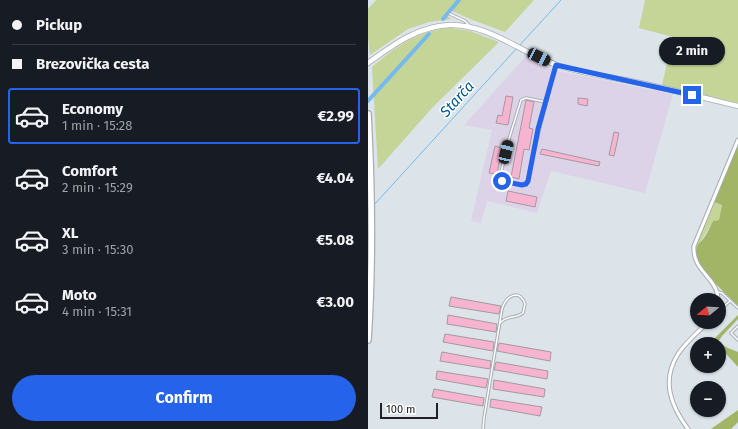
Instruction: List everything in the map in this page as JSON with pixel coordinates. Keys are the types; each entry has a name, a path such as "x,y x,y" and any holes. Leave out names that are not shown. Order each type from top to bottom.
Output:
{"highway":[{"path":"368,114 371,177 371,251 368,340"}],"main road":[{"path":"368,63 402,40 426,29 451,25 470,27 487,32 556,65 661,87 738,106"}],"street":[{"path":"718,292 696,263 694,246 738,140"},
{"path":"688,429 679,417 672,403 670,395 670,373 678,354 701,329"}],"lane":[{"path":"450,14 465,21 470,27"},
{"path":"546,102 526,98 521,100 500,177 502,181 522,185 526,184 528,181 538,129 546,102 556,65"},
{"path":"718,292 722,293 738,308"},
{"path":"484,429 484,418 500,323 504,302 507,298 515,296 522,299 525,304 523,313 517,317 508,317 500,323"},
{"path":"726,305 730,301"},
{"path":"738,326 731,333 738,340"}],"shaded area":[{"path":"527,55 553,70 673,94 645,193 551,171 537,213 487,201 481,223 471,221 492,130 464,125"}],"green space":[{"path":"376,0 534,0 505,32 450,10 446,15 451,19 429,22 408,29 370,55 368,37 368,9"},
{"path":"645,0 738,0 738,103 662,85 673,37 639,28"},
{"path":"450,28 470,31 499,42 432,108 378,169 372,67 399,46 418,36 439,29"},
{"path":"738,144 738,306 712,280 699,264 696,256 698,245 707,234 713,221 719,220 722,205 714,202"},
{"path":"714,202 722,205 719,220 713,221 695,251 696,246"},
{"path":"738,315 738,319 721,337 716,337 724,329 726,329 726,327"},
{"path":"726,347 738,352 738,367 726,354"},
{"path":"738,410 738,422 731,429 711,429"}],"building":[{"path":"506,96 513,97 508,125 496,123 498,115 502,116"},
{"path":"578,98 588,99 587,106 578,104"},
{"path":"526,100 534,102 529,128 533,129 529,150 524,149 519,179 511,177"},
{"path":"614,132 619,133 614,156 609,155"},
{"path":"495,146 502,148 497,174 489,173"},
{"path":"542,149 600,162 599,166 540,154"},
{"path":"508,191 537,197 535,207 506,201"},
{"path":"451,297 501,306 499,314 449,306"},
{"path":"448,315 497,324 496,332 447,324"},
{"path":"445,334 494,342 493,351 443,342"},
{"path":"499,343 551,352 550,361 497,351"},
{"path":"442,352 491,361 490,369 440,361"},
{"path":"496,362 548,371 547,379 494,370"},
{"path":"437,371 488,379 486,388 436,379"},
{"path":"494,380 545,389 544,397 493,389"},
{"path":"434,389 484,398 483,406 432,397"},
{"path":"491,399 542,407 540,416 490,407"}],"waterway":[{"path":"443,19 459,0"},
{"name":"Starča","path":"519,46 561,0"},
{"path":"368,101 429,34"},
{"name":"Starča","path":"374,205 517,48"}],"route":[{"path":"502,181 522,185 526,184 528,181 538,129 556,65 692,95"}]}
